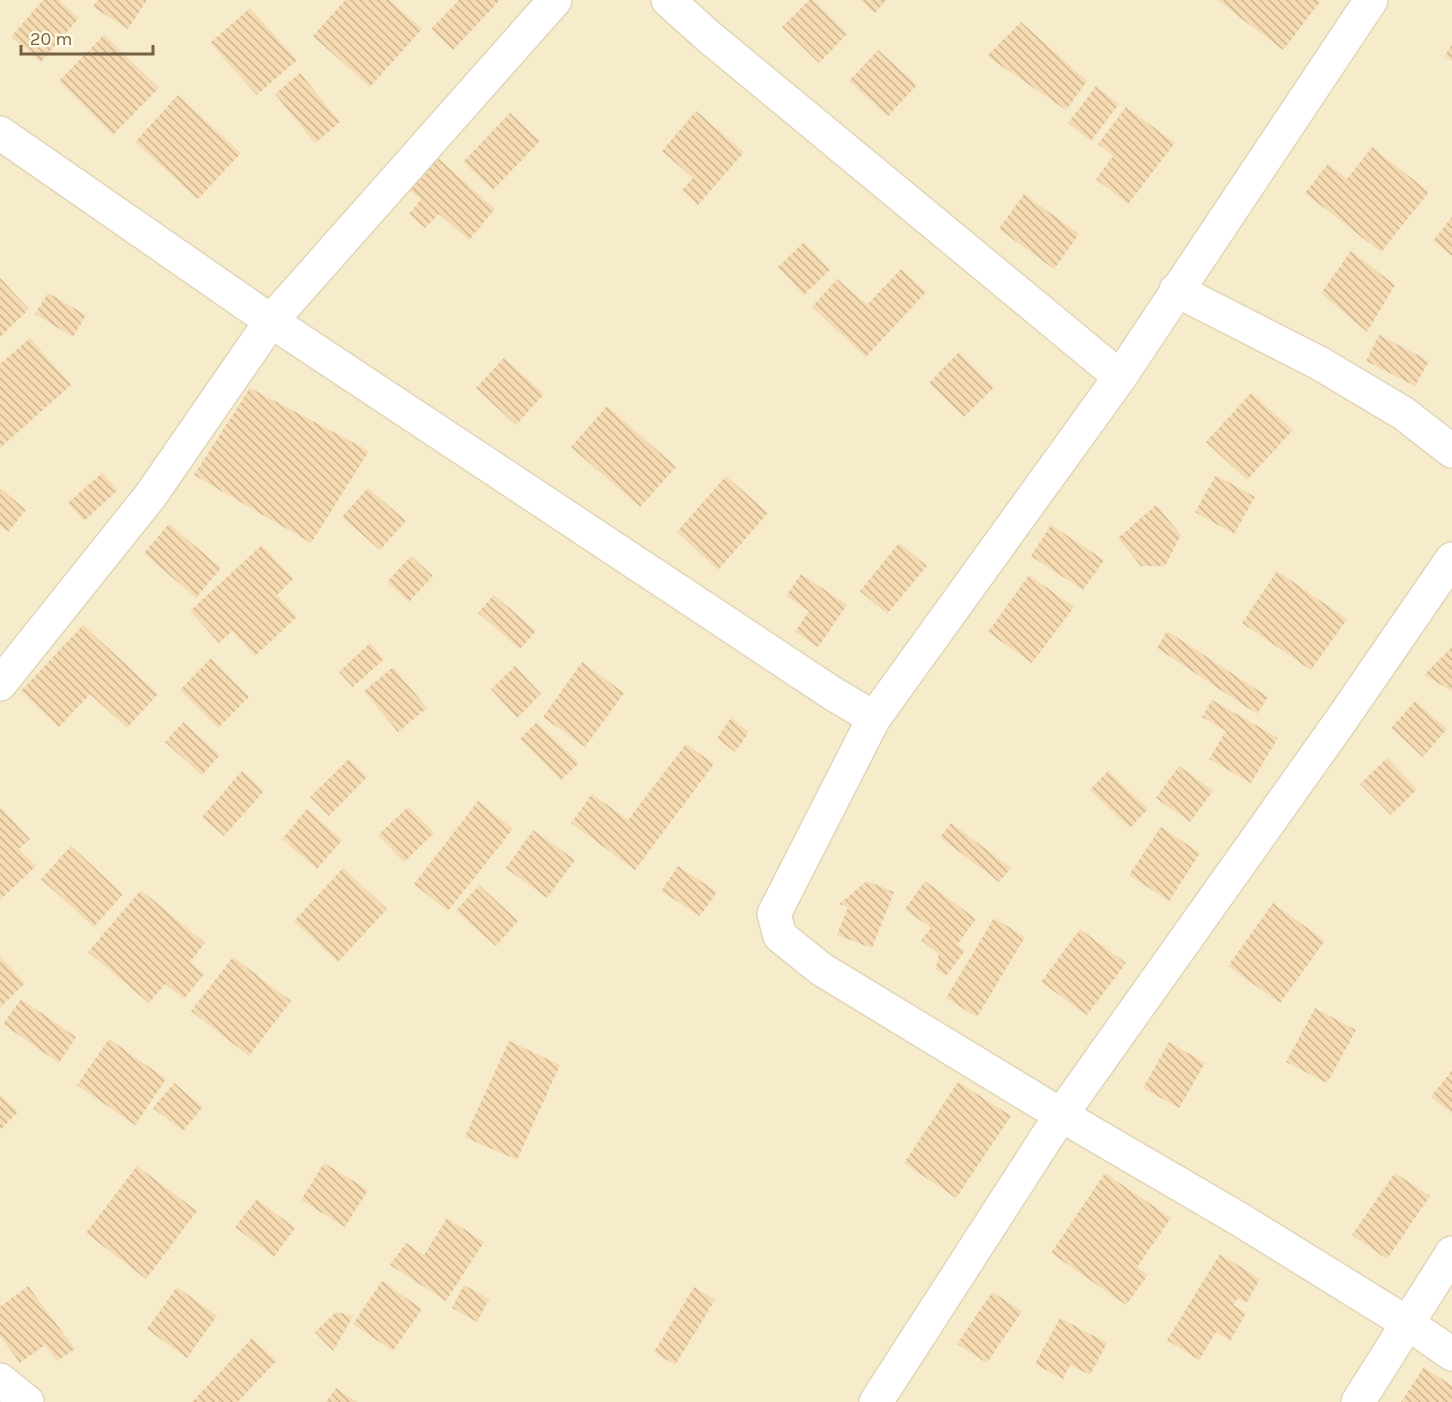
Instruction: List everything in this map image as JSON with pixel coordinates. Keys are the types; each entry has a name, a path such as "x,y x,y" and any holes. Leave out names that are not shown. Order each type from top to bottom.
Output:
{"street":[{"path":"0,684 151,495 272,321 555,0"},
{"path":"668,0 708,36 1120,377"},
{"path":"1371,0 1120,377 874,718 774,914 780,936 821,969 1061,1115 1239,1219 1407,1323 1452,1354"},
{"path":"0,133 272,321 832,693 874,718"},
{"path":"1176,290 1319,363 1403,413 1452,451"},
{"path":"876,1402 1061,1115 1335,729 1452,559"},
{"path":"1358,1402 1452,1253"},
{"path":"0,1380 27,1402"}],"shaded area":[{"path":"0,0 1452,0 1452,1402 0,1402"}],"building":[{"path":"43,0 59,0 79,18 41,62 11,37"},
{"path":"97,0 147,0 128,29 93,7"},
{"path":"345,0 390,0 422,29 370,87 313,36"},
{"path":"459,0 500,0 453,50 431,29"},
{"path":"809,0 813,0 847,34 819,63 782,27"},
{"path":"860,0 886,0 875,13"},
{"path":"1217,0 1317,0 1320,2 1283,50"},
{"path":"250,8 297,60 257,95 210,43"},
{"path":"1021,22 1087,81 1066,110 987,56"},
{"path":"104,35 159,88 113,135 59,81"},
{"path":"1452,44 1452,61 1445,56"},
{"path":"878,50 917,85 888,116 849,81"},
{"path":"300,73 340,122 315,143 275,94"},
{"path":"1096,86 1119,104 1091,141 1068,123"},
{"path":"178,95 241,153 198,199 135,142"},
{"path":"1126,107 1175,143 1128,204 1096,179 1113,156 1098,144"},
{"path":"696,111 744,152 698,205 682,190 693,178 662,151"},
{"path":"510,113 540,141 493,190 463,162"},
{"path":"1372,147 1429,192 1381,252 1305,193 1328,164 1347,179"},
{"path":"438,158 495,209 469,240 439,214 425,228 409,214 421,199 410,190"},
{"path":"1024,194 1079,234 1054,269 999,229"},
{"path":"1452,217 1452,256 1433,241"},
{"path":"804,242 830,270 804,295 778,267"},
{"path":"1351,251 1395,285 1367,332 1321,293"},
{"path":"901,269 926,292 866,357 812,307 837,279 867,305"},
{"path":"0,278 29,309 0,337"},
{"path":"48,293 86,315 73,337 35,314"},
{"path":"1379,335 1429,361 1415,386 1366,361"},
{"path":"30,338 71,385 0,448 0,364"},
{"path":"959,352 994,387 964,417 929,383"},
{"path":"504,358 544,394 516,425 476,388"},
{"path":"250,388 369,451 311,543 194,475"},
{"path":"1251,393 1293,430 1247,480 1206,442"},
{"path":"607,406 676,467 640,507 571,447"},
{"path":"102,473 118,490 84,521 68,503"},
{"path":"1216,475 1255,497 1234,534 1195,512"},
{"path":"726,476 768,513 718,570 677,532"},
{"path":"0,488 26,510 8,532 0,526"},
{"path":"368,488 406,521 380,550 342,517"},
{"path":"1156,505 1181,535 1165,566 1141,566 1118,538"},
{"path":"169,524 221,568 196,598 144,553"},
{"path":"1051,525 1104,560 1083,590 1031,556"},
{"path":"899,543 927,566 887,614 860,591"},
{"path":"262,545 293,579 277,595 297,617 255,656 232,631 219,643 190,611"},
{"path":"411,556 433,576 409,602 387,582"},
{"path":"1277,571 1347,619 1311,670 1242,623"},
{"path":"801,574 847,605 818,647 795,632 809,611 786,596"},
{"path":"1029,575 1074,607 1032,663 988,632"},
{"path":"494,595 536,631 520,649 478,613"},
{"path":"83,625 158,694 127,728 90,694 59,727 21,691"},
{"path":"1167,631 1268,697 1257,714 1157,648"},
{"path":"370,643 384,659 353,687 339,672"},
{"path":"1452,647 1452,691 1424,675"},
{"path":"211,658 249,697 218,728 180,690"},
{"path":"582,662 624,693 585,747 543,717"},
{"path":"515,666 541,694 517,718 491,689"},
{"path":"393,667 427,708 398,732 364,691"},
{"path":"1212,700 1278,738 1251,783 1209,759 1226,731 1202,717"},
{"path":"1415,701 1447,729 1423,757 1391,728"},
{"path":"731,718 749,732 735,752 717,738"},
{"path":"183,722 220,755 202,775 165,742"},
{"path":"537,722 579,763 561,780 520,739"},
{"path":"686,744 714,764 635,870 571,823 592,794 628,820"},
{"path":"1387,758 1417,789 1391,815 1360,784"},
{"path":"349,759 367,777 329,816 310,797"},
{"path":"1179,766 1213,791 1190,822 1156,798"},
{"path":"242,771 264,791 224,836 202,817"},
{"path":"1108,771 1148,809 1130,828 1090,790"},
{"path":"478,801 513,829 448,911 414,884"},
{"path":"0,807 30,839 19,849 36,866 0,900"},
{"path":"408,807 434,833 404,862 378,835"},
{"path":"307,809 342,840 317,869 282,839"},
{"path":"951,823 1011,868 999,882 940,837"},
{"path":"1161,827 1200,853 1169,901 1129,875"},
{"path":"533,830 575,860 547,898 506,868"},
{"path":"71,846 123,894 94,927 41,879"},
{"path":"678,866 717,892 700,916 661,891"},
{"path":"343,868 387,909 338,962 294,921"},
{"path":"867,881 894,892 872,948 837,935 848,907 839,904"},
{"path":"925,881 976,919 957,945 965,951 946,976 936,969 939,954 921,940 931,928 905,909"},
{"path":"479,885 518,921 496,946 456,911"},
{"path":"141,890 205,943 190,962 204,974 184,999 165,984 149,1003 88,952"},
{"path":"1273,903 1325,941 1280,1003 1228,966"},
{"path":"994,918 1025,937 977,1017 946,998"},
{"path":"1080,929 1126,963 1087,1015 1041,982"},
{"path":"0,957 25,983 0,1008"},
{"path":"233,957 291,1001 249,1056 191,1011"},
{"path":"21,999 76,1037 59,1063 3,1024"},
{"path":"1315,1008 1356,1030 1327,1083 1286,1062"},
{"path":"109,1039 166,1079 135,1125 77,1085"},
{"path":"509,1041 560,1065 517,1160 465,1137"},
{"path":"1169,1042 1205,1063 1179,1108 1143,1088"},
{"path":"1452,1070 1452,1113 1431,1097"},
{"path":"958,1082 1011,1116 956,1198 904,1163"},
{"path":"174,1083 203,1107 183,1131 153,1108"},
{"path":"0,1095 18,1112 0,1130"},
{"path":"324,1163 368,1190 345,1227 301,1200"},
{"path":"137,1166 197,1211 146,1279 86,1233"},
{"path":"1105,1173 1171,1218 1137,1267 1148,1275 1126,1305 1051,1253"},
{"path":"1395,1173 1430,1196 1387,1259 1352,1235"},
{"path":"257,1199 295,1228 274,1257 235,1227"},
{"path":"447,1218 484,1242 446,1301 390,1265 406,1243 424,1255"},
{"path":"1220,1254 1260,1279 1246,1303 1238,1298 1233,1305 1246,1313 1230,1341 1216,1332 1199,1360 1167,1340"},
{"path":"382,1281 422,1309 393,1351 353,1324"},
{"path":"464,1285 489,1299 477,1322 452,1308"},
{"path":"28,1286 75,1349 57,1361 45,1345 20,1363 0,1336 0,1307"},
{"path":"177,1287 217,1316 187,1358 147,1329"},
{"path":"694,1287 715,1300 675,1365 654,1352"},
{"path":"992,1292 1022,1311 987,1363 957,1344"},
{"path":"336,1312 353,1316 333,1351 315,1332"},
{"path":"1060,1318 1107,1343 1090,1375 1070,1365 1063,1379 1035,1364"},
{"path":"252,1338 276,1361 238,1402 192,1402"},
{"path":"1424,1367 1452,1386 1452,1402 1401,1402"},
{"path":"336,1388 357,1402 326,1402"}]}
